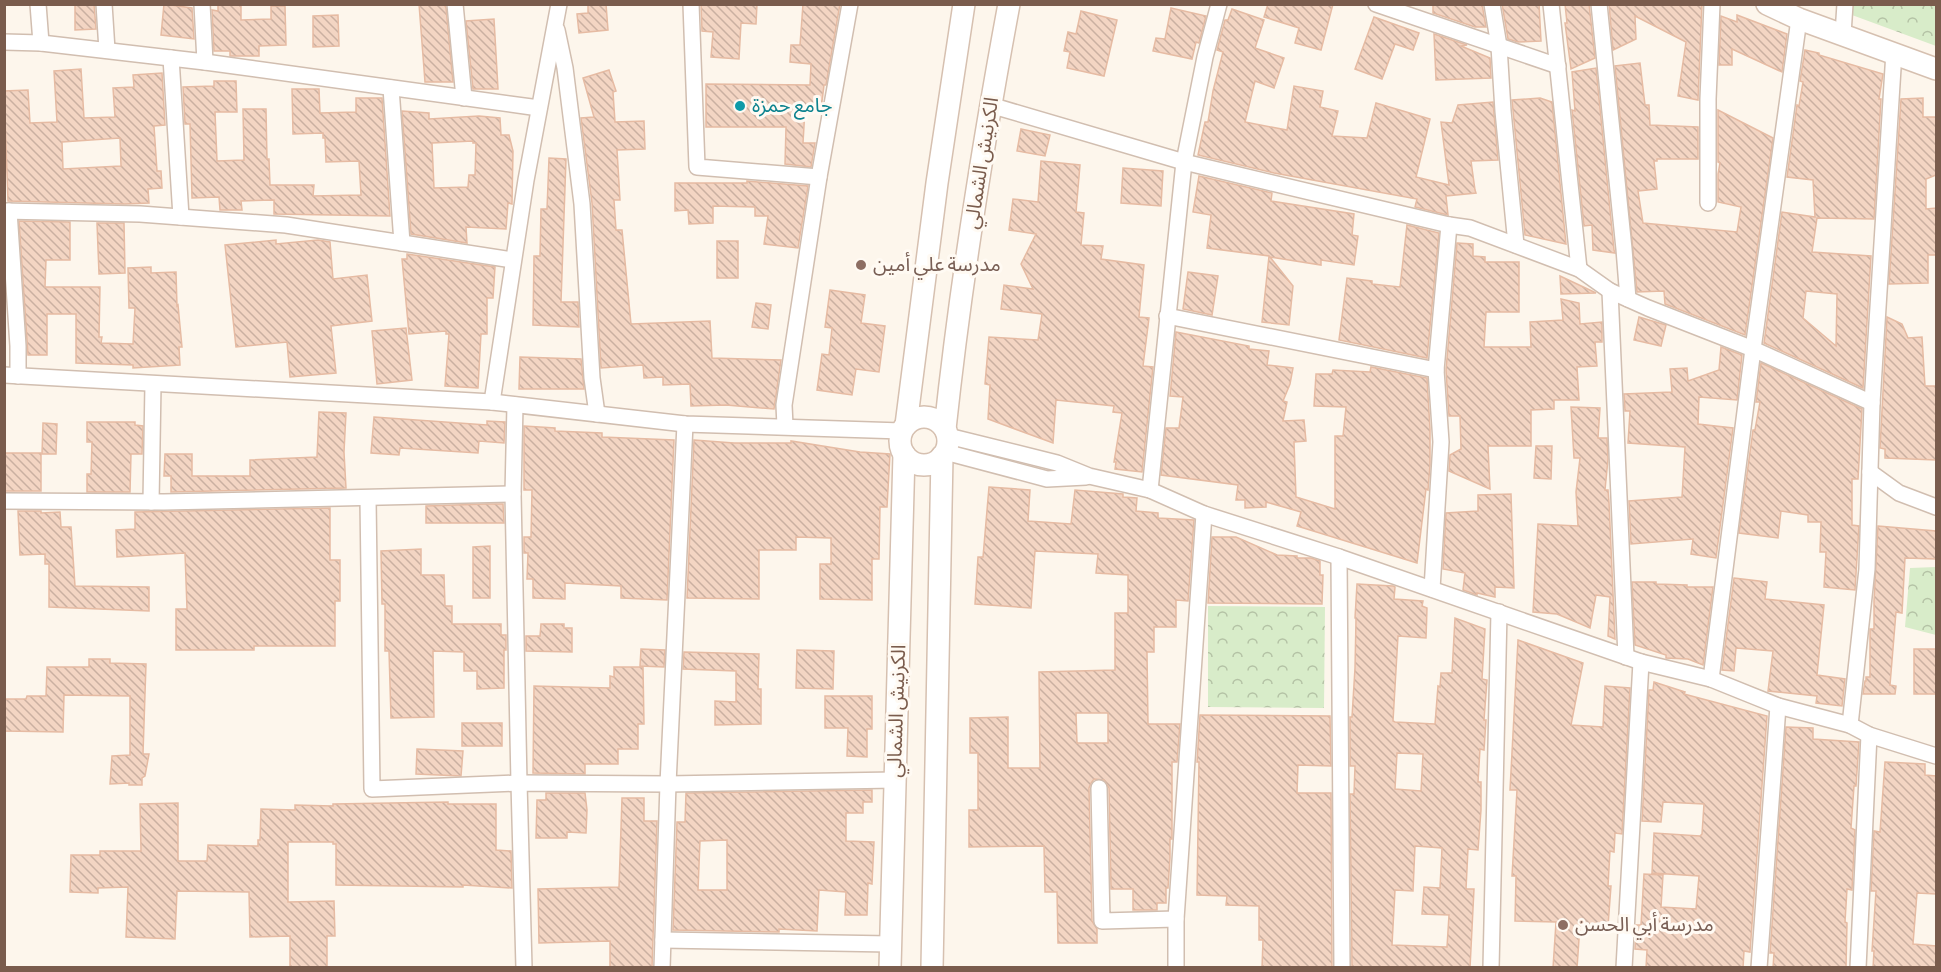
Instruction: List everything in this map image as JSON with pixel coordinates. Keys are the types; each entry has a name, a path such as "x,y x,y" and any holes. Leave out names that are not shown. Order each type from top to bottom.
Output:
{"main road":[{"name":"الكرنيش الشمالي","path":"904,428 964,4"},
{"name":"الكرنيش الشمالي","path":"932,968 945,443 952,366 990,105 1009,4"},
{"path":"1767,4 1800,19 1936,69"},
{"path":"919,417 927,417 940,423 945,443 933,463 926,465 910,460 901,447 904,428 919,417"},
{"name":"الكرنيش الشمالي","path":"890,968 904,454"}],"street":[{"path":"38,4 41,43"},
{"path":"104,4 107,50"},
{"path":"202,4 205,62"},
{"path":"456,4 464,98"},
{"path":"492,402 513,260 559,4"},
{"path":"691,4 697,167 819,177"},
{"path":"785,426 784,405 819,177 850,4"},
{"path":"1150,490 1184,162 1205,57 1220,4"},
{"path":"1376,4 1558,66"},
{"path":"1492,4 1499,46 1516,245"},
{"path":"1551,4 1580,269"},
{"path":"1599,4 1628,299"},
{"path":"1708,202 1708,99 1712,4"},
{"path":"1843,34 1845,4"},
{"path":"1711,679 1753,349 1800,19"},
{"path":"556,22 565,68 582,204 592,378 597,414"},
{"path":"4,42 41,43 205,62 539,108"},
{"path":"1850,725 1867,569 1872,403 1894,52"},
{"path":"171,58 182,217"},
{"path":"391,88 402,243"},
{"path":"990,105 1184,162 1470,228 1580,269 1610,291 1753,349 1872,403"},
{"path":"513,260 286,225 140,214 7,211 18,346 11,376 492,402 685,424 904,428"},
{"path":"1431,589 1442,442 1436,370 1449,225"},
{"path":"1610,291 1634,660 1624,968"},
{"path":"1167,316 1436,370"},
{"path":"151,502 153,384"},
{"path":"515,405 513,494 525,968"},
{"path":"662,968 685,424"},
{"path":"945,443 1047,479 1089,476 1150,490 1204,514 1339,557 1634,660 1711,679 1778,706 1850,725 1869,735 1936,756"},
{"path":"1870,472 1899,493 1936,507"},
{"path":"4,501 151,502 513,494"},
{"path":"368,499 372,789 519,783 668,784 895,780"},
{"path":"1176,968 1176,919 1204,514"},
{"path":"1339,557 1342,968"},
{"path":"1491,968 1499,612"},
{"path":"1759,968 1778,706"},
{"path":"1858,968 1869,735"},
{"path":"1099,788 1102,921 1176,919"},
{"path":"663,940 890,944"}],"green space":[{"path":"1849,4 1936,5 1936,46 1852,15"},
{"path":"1936,567 1936,635 1905,627 1910,568"},
{"path":"1208,606 1325,607 1324,708 1208,707"}],"building":[{"path":"75,4 94,4 96,29 75,30"},
{"path":"164,4 192,8 194,39 161,35"},
{"path":"218,4 241,4 241,20 271,19 271,6 285,6 286,45 259,46 259,56 230,56 230,51 214,51 212,10 218,11"},
{"path":"419,4 444,4 446,8 453,82 425,82"},
{"path":"588,4 606,4 608,30 579,33 577,14 588,13"},
{"path":"701,4 757,4 756,24 741,23 739,59 711,57 713,32 702,31"},
{"path":"803,4 840,4 821,110 805,109 803,143 815,143 811,167 785,164 786,127 706,127 706,84 810,85 811,64 790,62 791,45 800,45"},
{"path":"1268,4 1333,4 1321,50 1295,43 1299,28 1264,17"},
{"path":"1433,4 1482,4 1486,27 1475,27 1433,13"},
{"path":"1502,4 1539,4 1541,41 1518,42 1508,39"},
{"path":"1565,4 1589,4 1595,58 1571,69 1565,23 1567,23"},
{"path":"1609,4 1702,4 1698,100 1678,96 1686,42 1635,16 1636,39 1613,50"},
{"path":"1171,8 1206,16 1192,59 1153,51 1156,38 1165,39"},
{"path":"1232,9 1264,20 1255,48 1284,58 1274,88 1255,81 1245,122 1287,130 1294,86 1323,91 1320,107 1338,111 1332,136 1367,138 1376,103 1430,119 1416,177 1449,185 1441,122 1452,123 1458,105 1493,102 1498,160 1471,161 1476,193 1446,196 1448,215 1415,207 1417,199 1274,173 1198,155 1205,122 1208,122 1223,52 1217,50 1225,20 1228,20"},
{"path":"1081,11 1117,20 1104,76 1067,68 1070,52 1064,51 1068,32 1076,34"},
{"path":"338,15 339,46 313,47 313,16"},
{"path":"1737,15 1787,34 1782,72 1732,49 1732,65 1719,65 1721,16 1737,22"},
{"path":"1374,17 1419,33 1413,50 1395,44 1382,79 1355,69"},
{"path":"494,19 498,89 473,89 466,21"},
{"path":"1434,34 1467,45 1461,46 1490,58 1491,78 1436,80"},
{"path":"1805,50 1883,74 1879,99 1881,99 1874,219 1817,218 1812,252 1871,256 1863,388 1764,343 1782,212 1815,217 1813,180 1787,177 1797,105 1799,106 1803,82 1800,81","holes":["1806,291 1837,294 1836,346 1803,318"]},
{"path":"1640,63 1645,105 1649,105 1650,125 1698,127 1698,159 1657,159 1654,161 1657,189 1638,191 1643,223 1737,232 1741,207 1718,202 1720,163 1718,162 1718,110 1773,138 1745,335 1665,304 1664,291 1637,292 1615,66"},
{"path":"1596,68 1615,253 1593,250 1592,225 1584,226 1572,110 1575,111 1572,72"},
{"path":"81,69 84,118 115,117 113,88 134,87 133,75 162,73 165,125 154,126 157,171 161,171 162,188 148,189 149,203 8,201 4,91 28,90 30,123 57,122 54,71","holes":["120,138 121,166 63,169 62,142"]},
{"path":"609,70 616,91 613,92 615,122 644,121 645,149 617,150 620,200 614,200 616,230 622,230 631,324 710,321 712,358 781,360 774,409 726,405 691,406 690,384 663,385 663,377 644,378 643,365 601,368 592,203 581,118 594,117 583,78"},
{"path":"214,81 236,81 237,112 215,112 217,161 244,160 243,109 266,109 270,185 314,185 313,196 361,195 359,161 326,162 323,133 293,134 292,89 319,89 320,113 356,112 356,98 382,98 390,216 274,214 274,200 241,201 242,210 220,210 219,197 192,198 190,124 185,124 183,87 214,86"},
{"path":"1540,98 1552,102 1566,244 1525,235 1512,100"},
{"path":"1923,98 1923,117 1936,117 1936,175 1926,179 1926,209 1936,208 1936,255 1928,255 1928,283 1889,284 1901,99"},
{"path":"402,111 429,113 429,119 479,116 500,118 501,135 509,135 513,151 512,204 508,203 506,229 466,227 467,243 411,234","holes":["473,141 476,143 475,175 469,175 468,187 434,188 432,143"]},
{"path":"1021,129 1050,135 1045,156 1017,151"},
{"path":"549,158 566,159 561,302 578,302 579,327 533,325 534,256 540,256 541,209 547,209"},
{"path":"1041,161 1080,165 1076,212 1084,213 1081,245 1103,246 1101,259 1144,265 1139,317 1149,318 1143,366 1153,367 1142,472 1115,469 1116,462 1114,462 1122,413 1113,412 1114,406 1056,400 1053,443 988,419 990,385 985,384 989,337 1038,340 1042,314 1001,309 1004,285 1033,289 1021,264 1036,234 1009,230 1013,199 1038,202"},
{"path":"1123,168 1163,171 1161,206 1121,203"},
{"path":"1199,176 1272,193 1271,201 1354,214 1352,235 1358,236 1354,265 1321,260 1321,265 1270,257 1293,286 1289,325 1262,322 1269,256 1207,248 1211,215 1193,212"},
{"path":"747,181 808,186 798,248 764,244 768,216 755,216 755,207 713,206 713,223 689,224 688,210 675,211 675,183 747,183"},
{"path":"19,221 70,222 70,260 46,260 45,287 100,287 99,337 102,337 101,343 133,344 135,308 129,308 128,268 151,267 151,273 176,272 182,347 179,347 180,365 133,368 133,365 76,363 76,314 47,314 47,355 28,355"},
{"path":"97,223 124,223 125,273 99,274"},
{"path":"1407,225 1439,233 1427,358 1339,340 1347,278 1400,287"},
{"path":"276,240 276,244 318,240 330,242 333,279 367,275 372,321 331,326 336,373 290,377 287,342 236,347 225,245"},
{"path":"717,241 738,241 738,278 717,278"},
{"path":"1457,243 1473,244 1473,256 1485,257 1485,262 1519,262 1519,312 1486,312 1484,347 1531,347 1530,322 1563,320 1561,299 1579,303 1580,324 1602,322 1602,342 1595,342 1597,366 1577,367 1579,400 1554,400 1554,409 1531,410 1531,446 1488,446 1490,489 1449,471 1450,455 1461,449 1460,416 1449,416 1446,370"},
{"path":"407,254 495,267 493,298 487,298 487,334 481,334 478,388 445,386 449,334 446,334 446,331 409,334 402,259 407,259"},
{"path":"1188,272 1218,276 1212,315 1183,309"},
{"path":"1560,276 1594,292 1596,293 1561,294"},
{"name":"مدرسة علي أمين","path":"830,290 865,295 861,323 885,326 879,372 856,369 852,395 817,390 822,354 829,355 832,328 825,327"},
{"path":"756,303 771,305 768,329 752,327"},
{"path":"1639,317 1666,325 1661,346 1634,340"},
{"path":"1887,317 1902,324 1908,338 1922,337 1925,386 1936,386 1936,460 1885,458 1885,449 1880,448"},
{"path":"406,328 412,380 377,384 372,331"},
{"path":"1176,332 1249,346 1249,349 1269,351 1267,365 1293,368 1283,401 1287,402 1283,421 1304,420 1306,441 1294,442 1296,497 1335,509 1335,436 1343,436 1346,407 1314,406 1316,374 1332,374 1333,370 1370,372 1371,367 1427,378 1430,465 1417,563 1297,526 1301,512 1266,502 1266,507 1245,508 1245,500 1236,500 1238,485 1161,475 1166,428 1179,428 1183,397 1170,396"},
{"path":"1721,347 1742,355 1737,400 1699,397 1698,424 1733,428 1716,558 1691,554 1693,539 1631,544 1629,501 1682,497 1685,447 1628,443 1630,411 1625,411 1624,394 1672,392 1670,369 1687,368 1688,381 1719,370"},
{"path":"520,357 581,359 584,389 519,389"},
{"path":"1761,363 1862,409 1858,479 1852,479 1852,525 1859,526 1855,590 1824,587 1826,552 1820,552 1821,522 1808,522 1808,515 1781,511 1778,538 1739,533 1753,430 1755,430 1760,402 1756,402"},
{"path":"1571,407 1600,408 1598,438 1607,438 1608,459 1605,490 1608,490 1609,502 1615,639 1608,636 1610,597 1596,595 1590,628 1557,614 1533,612 1538,524 1578,526 1576,492 1580,458 1574,458"},
{"path":"319,412 346,413 344,452 346,488 171,492 171,476 164,476 165,454 192,454 192,476 250,476 250,460 317,457"},
{"path":"374,417 487,425 487,421 505,422 504,443 479,441 478,453 400,448 399,455 371,453"},
{"path":"87,422 135,422 135,425 143,426 142,454 131,454 130,492 87,492 87,474 91,474 92,442 87,442"},
{"path":"43,423 57,424 56,454 42,454"},
{"path":"524,426 555,428 555,431 602,433 602,437 674,440 667,600 621,598 621,586 565,583 565,599 533,598 533,579 527,579 528,553 524,553 524,537 531,537 532,490 524,490"},
{"path":"694,440 734,443 791,443 791,441 860,452 890,454 887,507 880,507 879,559 872,559 872,600 820,599 820,564 831,564 831,538 796,537 796,550 759,550 759,599 687,598"},
{"path":"1536,446 1552,446 1551,479 1534,478"},
{"path":"4,453 41,453 41,491 4,491"},
{"path":"989,487 1030,490 1028,521 1071,524 1075,490 1123,494 1123,497 1137,498 1136,511 1158,513 1158,518 1194,520 1188,601 1176,600 1176,627 1154,627 1154,652 1147,652 1148,724 1180,724 1177,762 1172,762 1172,839 1170,839 1166,903 1157,903 1157,910 1133,910 1133,889 1111,889 1109,788 1104,780 1094,779 1089,788 1092,921 1097,929 1097,943 1058,943 1057,892 1045,892 1044,846 969,847 969,810 978,810 978,753 970,753 970,718 1008,717 1008,768 1040,768 1039,672 1115,670 1115,613 1128,613 1128,575 1096,573 1098,554 1035,551 1031,608 975,604 978,557 983,557","holes":["1076,713 1108,713 1108,743 1077,743"]},
{"path":"1511,494 1514,588 1495,587 1495,597 1477,593 1477,595 1463,590 1465,573 1443,569 1446,513 1478,511 1478,495"},
{"path":"503,504 504,523 426,523 426,506"},
{"path":"330,508 330,560 340,560 340,601 335,601 335,646 254,646 254,650 176,650 176,609 187,609 185,553 117,557 116,530 135,529 135,512"},
{"path":"18,511 60,512 61,527 71,527 75,586 149,587 149,611 49,607 49,564 45,564 45,554 20,555"},
{"path":"1878,526 1936,531 1936,559 1905,558 1902,613 1896,612 1890,685 1896,686 1895,694 1863,694 1866,677 1870,677 1870,629 1874,629"},
{"path":"1212,537 1236,537 1277,555 1320,561 1320,575 1323,575 1322,604 1208,603"},
{"path":"490,546 490,598 473,598 473,547"},
{"path":"421,549 421,575 444,575 445,606 452,606 452,624 501,624 501,635 506,635 504,688 477,689 477,671 464,671 464,652 433,651 434,717 391,718 389,651 385,651 385,604 382,604 381,551"},
{"path":"1734,578 1767,582 1765,599 1824,605 1817,675 1845,679 1842,706 1816,703 1817,696 1768,691 1773,651 1736,648 1734,671 1722,670"},
{"path":"1632,582 1713,587 1703,665 1688,659 1666,658 1666,655 1635,645"},
{"path":"1357,584 1393,586 1395,587 1394,599 1423,601 1422,606 1427,608 1426,638 1398,636 1393,721 1395,722 1435,724 1441,673 1452,673 1455,618 1485,629 1482,679 1487,680 1484,720 1486,720 1484,750 1480,749 1478,782 1481,782 1481,810 1478,850 1468,849 1466,889 1474,889 1470,968 1352,968 1350,794 1354,794 1355,766 1350,766 1350,717 1352,717 1355,668","holes":["1397,753 1423,754 1421,791 1395,789","1415,846 1442,848 1440,888 1424,887 1422,914 1449,915 1447,947 1392,945 1395,890 1413,891"]},
{"path":"541,624 564,624 564,628 572,628 572,652 526,651 526,636 540,636"},
{"path":"1518,640 1583,663 1571,725 1603,727 1605,686 1630,688 1622,834 1615,833 1614,852 1610,851 1608,886 1611,886 1608,926 1580,925 1577,968 1553,968 1556,922 1515,921 1516,876 1512,876 1517,790 1510,790"},
{"path":"641,649 665,650 664,667 640,666"},
{"path":"1914,649 1936,649 1936,694 1914,694"},
{"path":"797,650 834,651 833,689 796,688"},
{"path":"684,652 759,654 758,689 761,689 761,724 715,725 715,701 736,702 736,671 683,669"},
{"path":"89,659 110,659 110,663 146,664 143,754 149,754 142,785 110,784 112,756 130,755 130,696 64,695 63,732 4,731 4,699 46,696 47,667 89,667"},
{"path":"614,667 643,667 644,724 638,724 638,749 618,749 618,764 585,764 585,774 533,773 534,686 610,688 610,676 614,677"},
{"path":"1654,682 1685,692 1684,694 1767,716 1750,952 1744,951 1743,968 1646,968 1647,950 1635,949 1636,925 1641,925 1644,874 1663,875 1661,907 1696,909 1699,876 1652,873 1654,833 1700,836 1702,834 1704,804 1663,802 1661,822 1642,821 1649,690 1653,690"},
{"path":"825,696 872,696 872,729 867,729 867,757 847,756 848,728 825,728"},
{"path":"1200,715 1330,716 1331,766 1298,765 1297,793 1331,793 1332,968 1262,968 1263,940 1259,940 1259,906 1226,905 1227,896 1197,895 1199,762 1197,762"},
{"path":"462,723 502,723 502,746 462,746"},
{"path":"1786,727 1813,728 1813,739 1859,742 1851,828 1855,830 1852,890 1847,889 1845,922 1847,923 1846,968 1773,968 1774,953 1770,953"},
{"path":"417,749 463,751 461,776 416,774"},
{"path":"1885,762 1925,764 1925,775 1936,776 1936,894 1917,893 1913,944 1936,946 1936,968 1873,968 1876,891 1871,891 1874,831 1880,832"},
{"path":"872,790 872,802 863,802 863,813 846,813 846,841 874,842 872,884 868,883 867,915 845,915 846,892 819,890 817,931 673,930 677,822 685,822 686,793","holes":["727,840 727,890 698,890 700,841"]},
{"path":"546,793 585,793 586,833 567,832 567,838 536,838 537,800 546,800"},
{"path":"622,798 644,798 644,821 657,821 652,968 610,968 610,941 539,943 538,889 619,887"},
{"path":"448,802 448,804 496,804 496,850 511,851 512,888 463,885 463,887 336,885 336,844 333,842 288,842 288,902 334,901 335,936 327,936 327,968 290,968 290,936 250,937 249,892 177,891 175,939 126,937 128,887 98,888 98,893 70,892 71,855 100,855 100,851 141,851 140,804 178,803 178,861 207,861 208,845 258,846 261,809 295,810 295,805"}],"place":[{"name":"جامع حمزة","path":"740,106"},
{"name":"مدرسة علي أمين","path":"861,265"},
{"name":"مدرسة أبي الحسن","path":"1563,925"}]}
